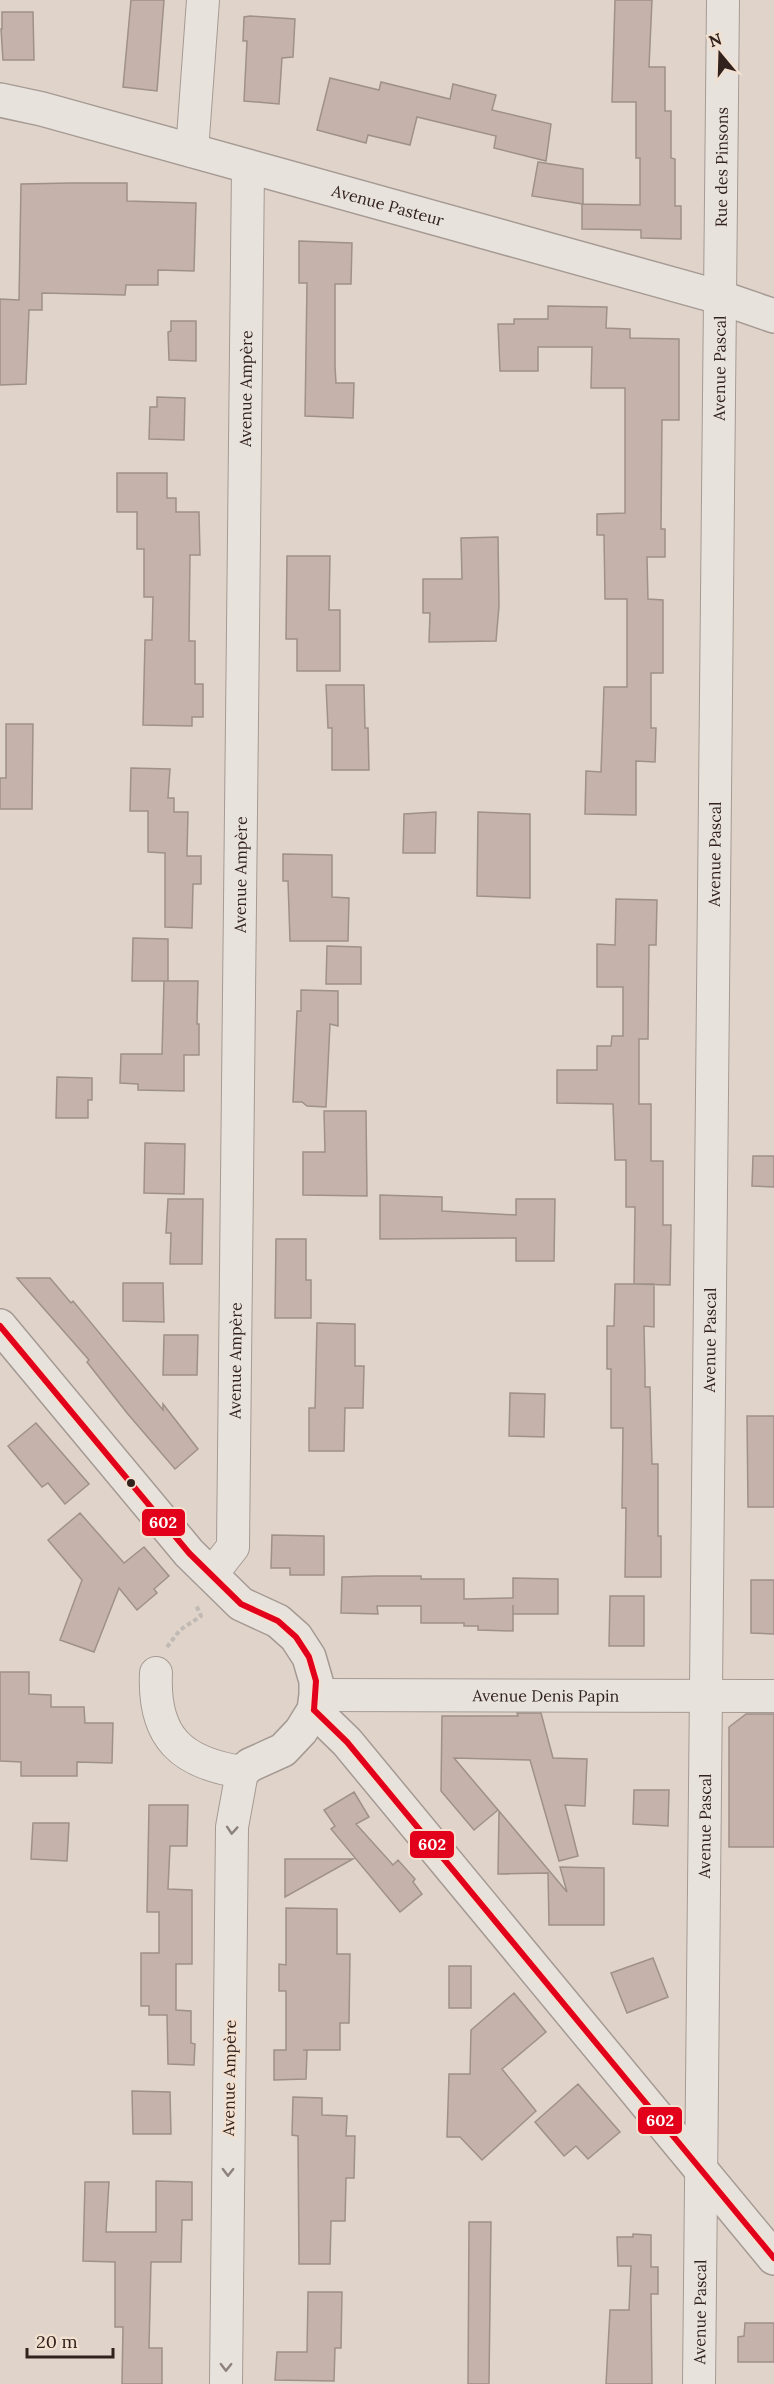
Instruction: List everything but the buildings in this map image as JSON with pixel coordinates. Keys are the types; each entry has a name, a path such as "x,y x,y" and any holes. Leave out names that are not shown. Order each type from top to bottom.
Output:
{"street":[{"path":"192,151 203,0"},
{"name":"Rue des Pinsons","path":"719,297 723,0"},
{"name":"Avenue Pasteur","path":"0,100 42,109 719,297 774,316"},
{"name":"Avenue Ampère","path":"203,1588 232,1547 248,168"},
{"name":"Avenue Pascal","path":"699,2384 719,297"},
{"path":"0,1326 147,1505 203,1588 278,1621 296,1637 309,1657 316,1681 315,1702 302,1731 283,1750 250,1765 242,1772 216,1768 193,1759 174,1743 161,1722 154,1698 156,1673"},
{"name":"Avenue Denis Papin","path":"315,1702 774,1696"},
{"path":"315,1702 774,2258"},
{"name":"Avenue Ampère","path":"226,2384 232,1827 242,1772"}],"path":[{"path":"156,1673 165,1650 180,1630 201,1616 203,1588"}],"transit line":[{"name":"602","path":"0,1326 189,1553 241,1604 278,1621 296,1637 309,1657 316,1681 314,1710"},
{"name":"602","path":"314,1710 347,1742 774,2258"}]}
